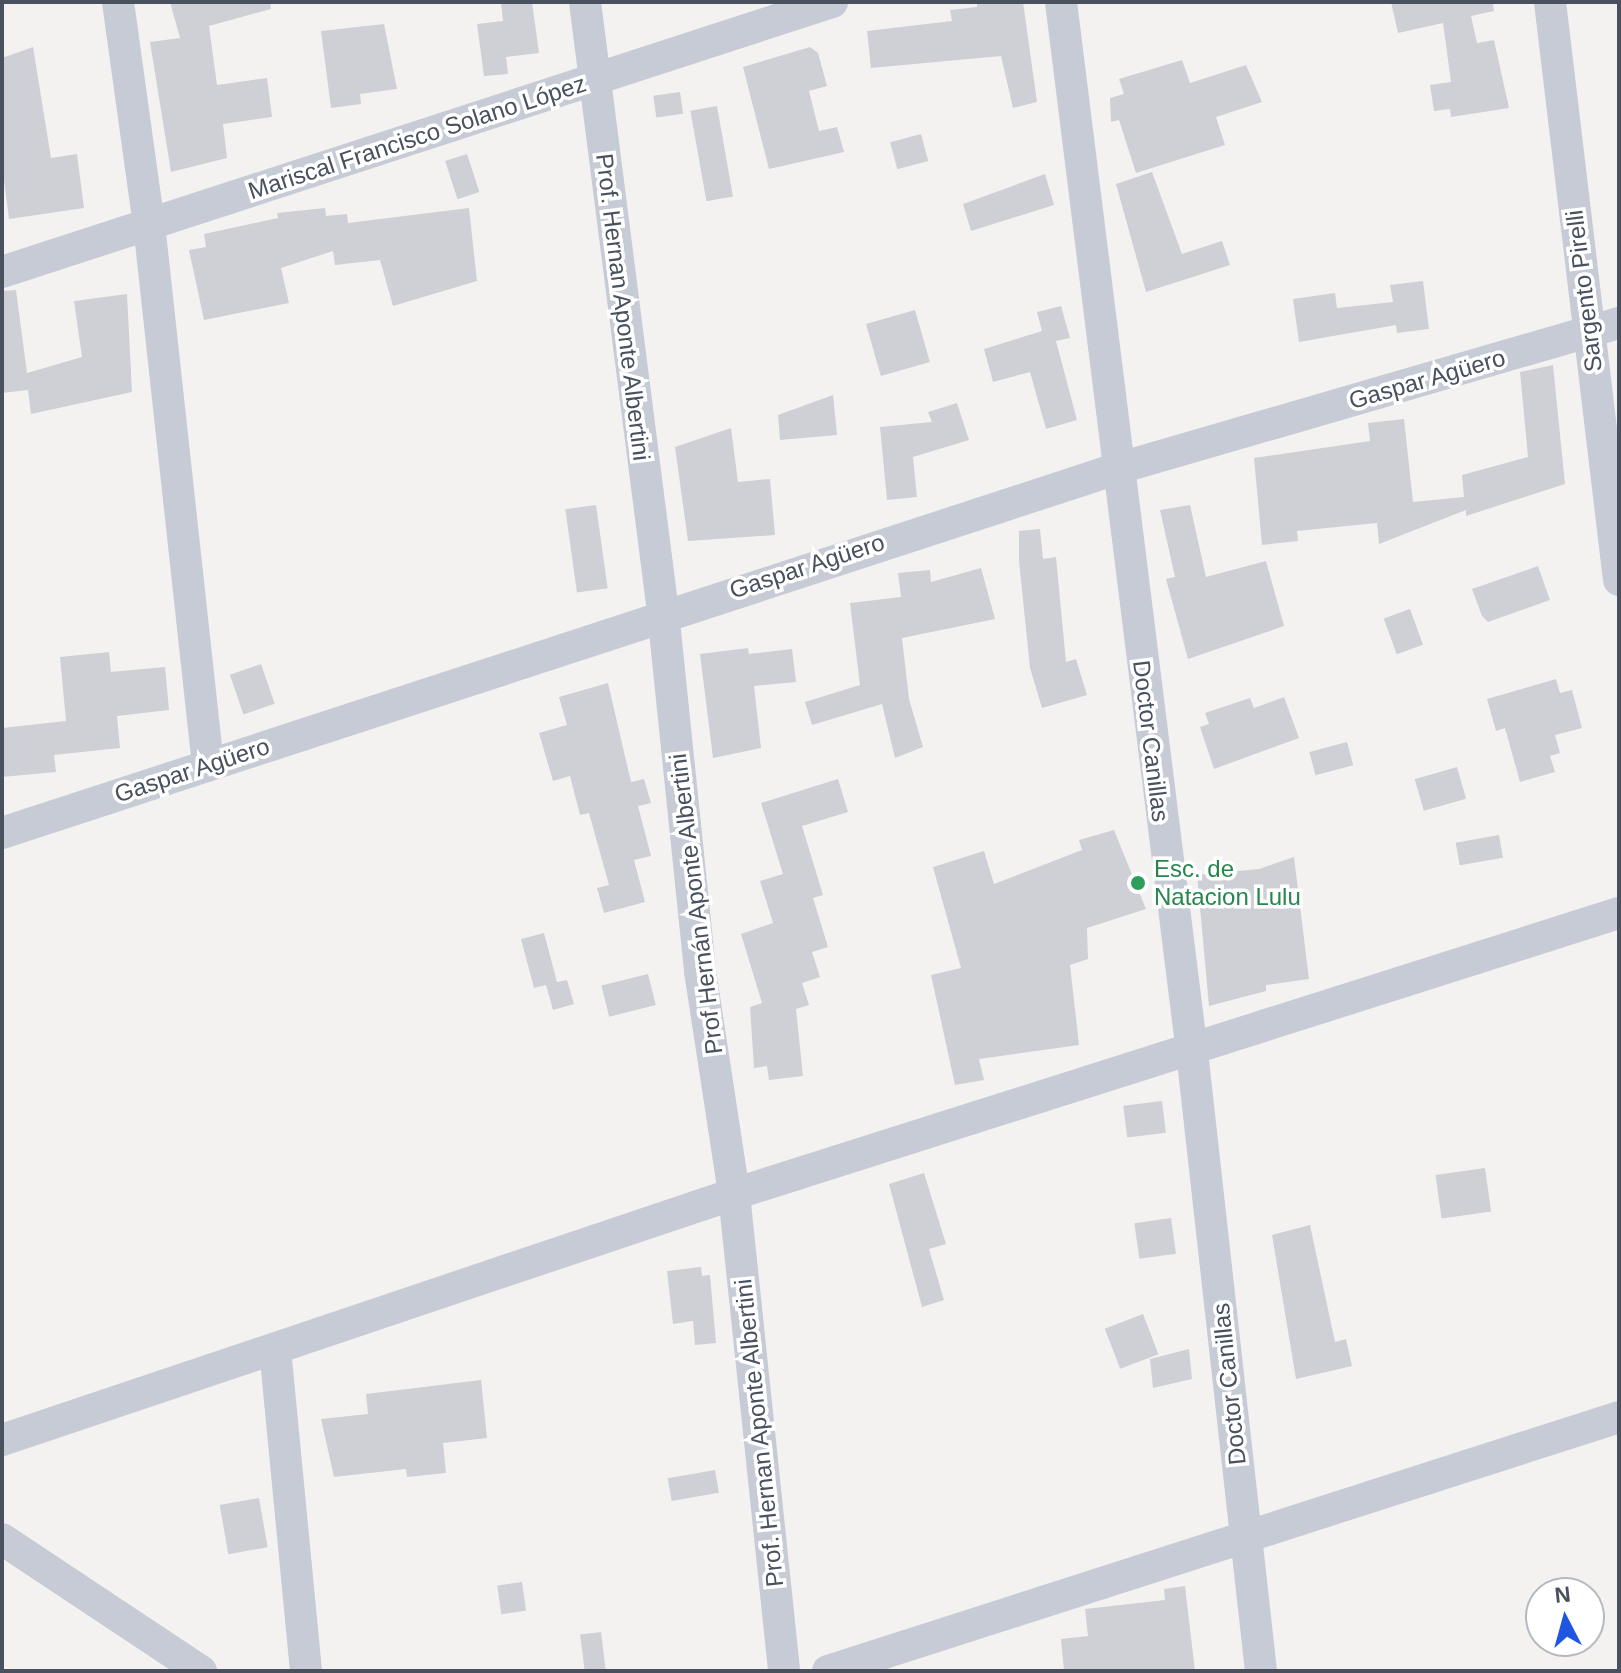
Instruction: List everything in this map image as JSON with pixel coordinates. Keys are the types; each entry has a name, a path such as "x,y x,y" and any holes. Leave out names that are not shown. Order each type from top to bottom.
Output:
{"street":[{"path":"118,2 149,224 208,765"},
{"name":"Prof. Hernan Aponte Albertini","path":"585,2 663,612"},
{"name":"Mariscal Francisco Solano López","path":"2,272 832,2"},
{"name":"Doctor Canillas","path":"1061,2 1116,469 1192,1052 1261,1671"},
{"name":"Sargento Pirelli","path":"1550,2 1604,328 1619,580"},
{"name":"Gaspar Agüero","path":"2,833 663,612 1116,469 1604,328"},
{"name":"Prof Hernán Aponte Albertini","path":"663,612 700,971 734,1194"},
{"path":"2,1440 734,1194 1192,1052 1619,913"},
{"name":"Prof. Hernan Aponte Albertini","path":"734,1194 784,1671"},
{"path":"275,1349 306,1671"},
{"path":"828,1671 1619,1417"},
{"path":"2,1539 201,1671"}],"building":[{"path":"170,2 270,2 271,9 209,26 217,85 267,78 272,117 223,124 227,158 171,172 150,42 180,38"},
{"path":"501,2 532,2 539,53 506,57 508,74 484,76 477,24 503,21"},
{"path":"977,2 1023,2 1037,102 1013,108 1001,56 871,68 867,31 952,21 950,10 977,7"},
{"path":"1391,2 1493,2 1494,11 1471,16 1477,43 1494,40 1509,108 1451,117 1450,109 1434,111 1430,85 1451,82 1443,23 1398,33"},
{"path":"384,24 397,89 360,94 361,104 331,108 321,31"},
{"path":"33,47 51,158 77,154 84,208 9,219 2,165 2,58"},
{"path":"810,47 818,53 827,86 809,91 819,131 837,127 844,152 769,169 743,67"},
{"path":"1182,60 1190,83 1246,65 1262,102 1216,117 1225,145 1136,173 1119,120 1111,122 1110,98 1124,94 1119,79"},
{"path":"680,92 683,114 656,118 653,96"},
{"path":"717,106 733,197 706,201 690,111"},
{"path":"921,134 928,161 897,169 890,142"},
{"path":"467,154 479,192 457,199 445,161"},
{"path":"1152,172 1182,254 1222,241 1230,265 1146,292 1116,184"},
{"path":"1045,174 1054,205 971,231 963,204"},
{"path":"325,208 326,216 347,214 348,223 469,208 477,281 393,306 380,260 335,265 333,251 281,268 289,303 204,320 189,250 206,247 204,234 278,218 277,213"},
{"path":"1423,281 1429,329 1397,333 1396,325 1299,342 1293,299 1335,293 1337,308 1393,302 1390,285"},
{"path":"16,290 27,373 82,357 74,301 127,294 132,392 31,414 28,390 2,393 2,291"},
{"path":"1061,306 1070,338 1056,341 1077,420 1046,429 1030,372 993,382 984,349 1042,331 1037,312"},
{"path":"915,310 930,362 881,376 866,324"},
{"path":"1553,365 1565,484 1466,516 1466,510 1379,544 1377,523 1297,531 1298,541 1262,545 1254,458 1370,441 1368,423 1404,419 1413,502 1464,497 1462,475 1528,457 1520,372"},
{"path":"833,395 837,435 780,440 778,415"},
{"path":"957,403 969,440 913,457 917,497 887,500 880,427 932,422 928,412"},
{"path":"731,428 738,482 770,479 775,535 688,541 675,447"},
{"path":"596,505 608,588 577,592 565,509"},
{"path":"1190,505 1206,577 1266,561 1284,626 1188,659 1166,579 1175,577 1160,510"},
{"path":"1040,529 1043,559 1056,557 1066,662 1076,659 1087,695 1042,708 1030,668 1019,561 1019,531"},
{"path":"1538,566 1550,600 1488,622 1482,616 1472,589"},
{"path":"981,568 995,619 902,638 909,699 923,747 895,758 882,704 812,725 805,702 860,685 850,603 901,597 898,573 930,570 931,582"},
{"path":"1410,609 1423,645 1397,654 1384,619"},
{"path":"748,648 749,654 792,649 796,682 754,686 761,748 713,758 700,654"},
{"path":"109,652 111,672 165,667 169,710 117,716 120,748 54,755 56,772 2,777 2,728 66,721 60,657"},
{"path":"261,664 275,704 243,714 230,675"},
{"path":"1556,679 1560,693 1572,690 1582,728 1555,735 1560,753 1550,756 1555,772 1520,782 1505,728 1496,731 1487,699"},
{"path":"608,683 631,782 644,779 651,803 638,806 651,856 634,860 645,902 604,913 597,888 609,885 589,813 580,815 570,776 553,781 539,733 567,725 559,697"},
{"path":"1284,697 1299,738 1214,769 1200,727 1209,724 1205,713 1250,698 1254,708"},
{"path":"1347,742 1353,765 1316,775 1309,752"},
{"path":"1457,767 1466,799 1424,811 1415,779"},
{"path":"838,779 848,812 802,826 823,895 813,898 828,947 812,952 820,977 802,983 809,1005 796,1009 803,1076 769,1080 767,1066 754,1068 750,1007 762,1003 741,934 773,923 760,881 783,874 761,803"},
{"path":"1114,830 1146,909 1087,928 1088,959 1070,965 1079,1045 979,1059 984,1080 955,1085 931,975 961,968 933,867 984,851 994,884 1082,850 1079,840"},
{"path":"1499,835 1503,858 1460,865 1456,843"},
{"path":"1294,857 1309,979 1266,985 1266,991 1209,1006 1197,875 1259,869"},
{"path":"544,933 557,982 567,980 574,1004 553,1010 546,985 534,988 521,939"},
{"path":"648,974 656,1005 609,1017 601,986"},
{"path":"1162,1101 1166,1133 1127,1138 1123,1106"},
{"path":"1485,1168 1491,1212 1442,1219 1435,1175"},
{"path":"924,1173 946,1244 929,1249 944,1300 922,1307 889,1184"},
{"path":"1171,1218 1176,1254 1139,1259 1134,1223"},
{"path":"1310,1225 1335,1342 1346,1339 1352,1366 1296,1379 1272,1235"},
{"path":"701,1267 702,1276 710,1275 716,1343 695,1345 693,1321 673,1324 667,1271"},
{"path":"1143,1314 1158,1354 1120,1369 1105,1329"},
{"path":"1189,1349 1192,1379 1153,1388 1150,1359"},
{"path":"481,1380 487,1438 443,1443 446,1473 407,1477 406,1469 334,1477 321,1419 368,1414 366,1394"},
{"path":"715,1470 719,1493 672,1501 668,1478"},
{"path":"259,1498 268,1547 228,1554 220,1505"},
{"path":"522,1582 526,1611 501,1614 497,1585"},
{"path":"1185,1586 1195,1671 1064,1671 1061,1639 1088,1636 1085,1609 1165,1600 1164,1589"},
{"path":"601,1632 606,1671 585,1671 580,1635"}],"place":[{"name":"Esc. de Natacion Lulu","path":"1138,883"}]}
